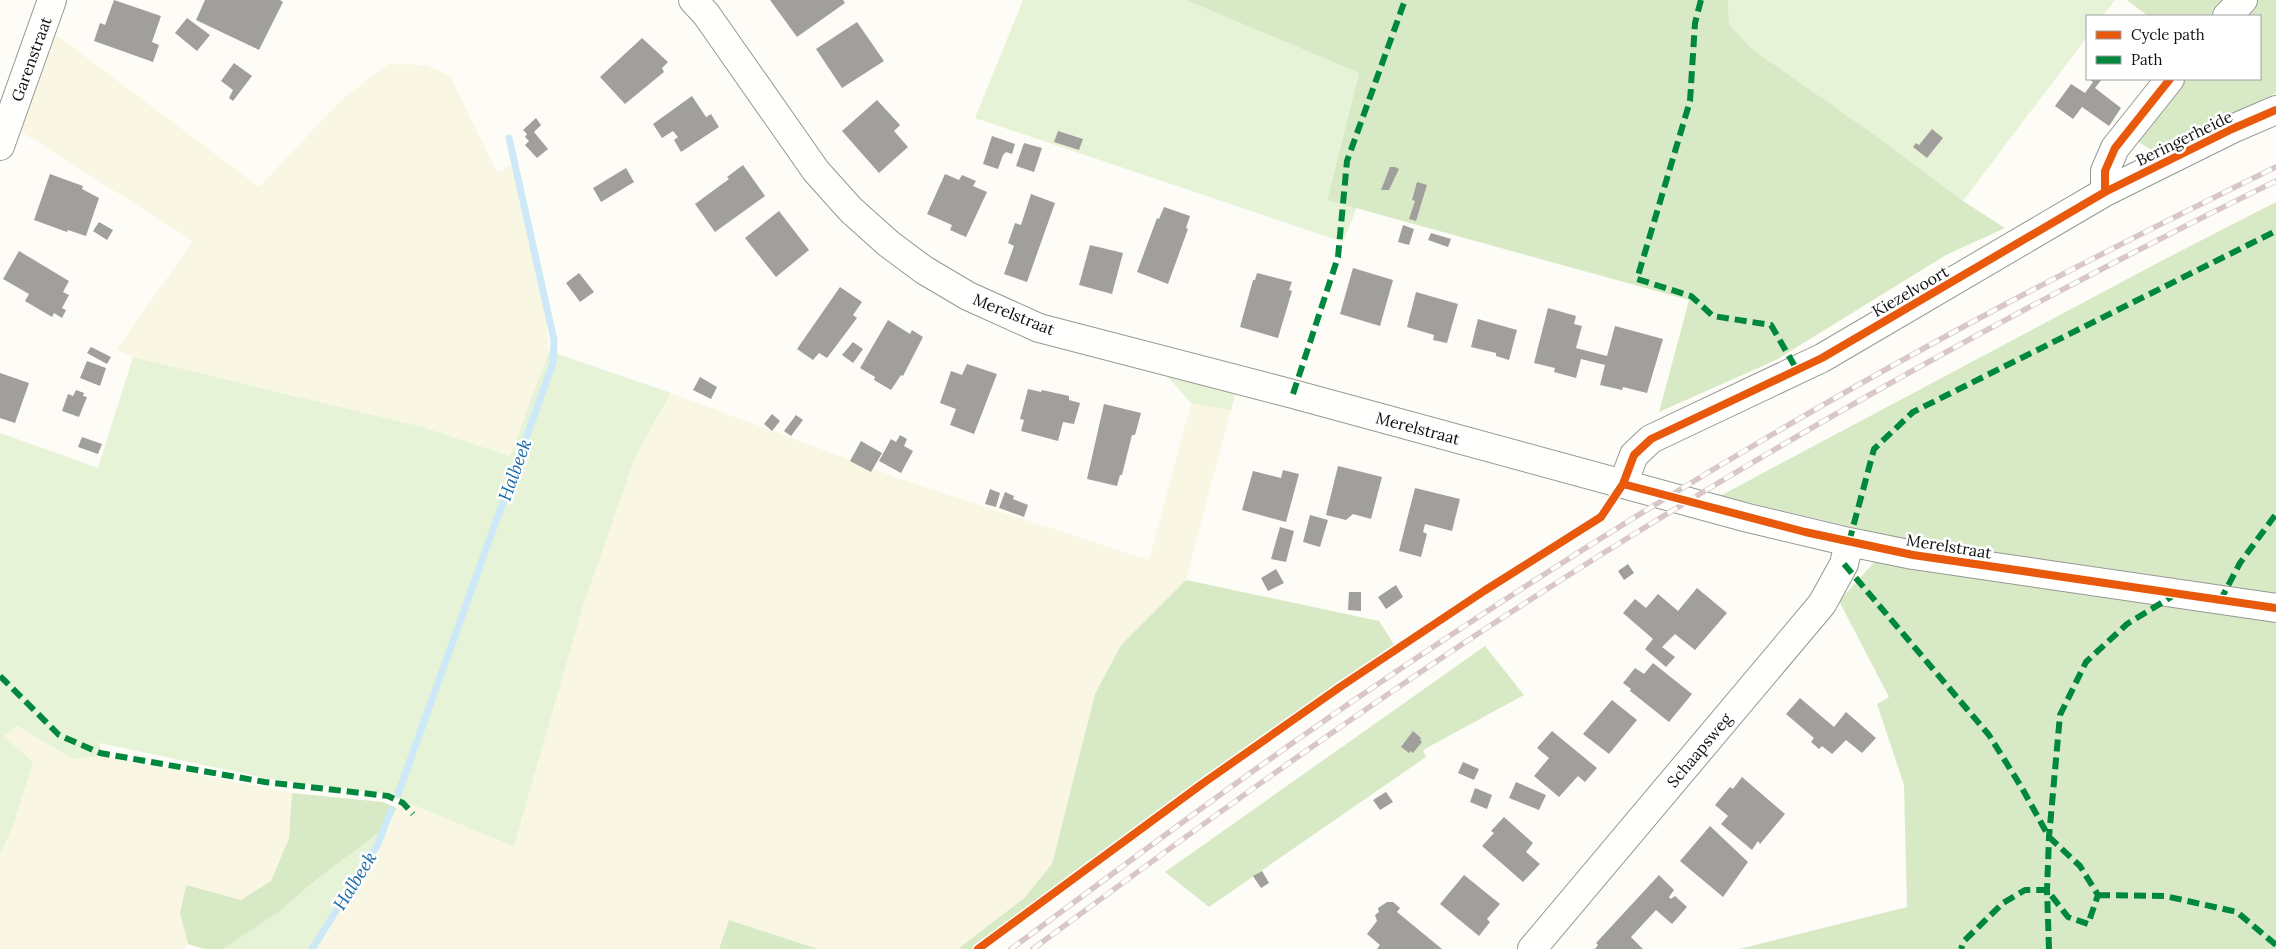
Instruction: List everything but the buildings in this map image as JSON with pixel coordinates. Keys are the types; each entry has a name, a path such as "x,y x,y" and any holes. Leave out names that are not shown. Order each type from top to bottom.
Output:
{"street":[{"name":"Garenstraat","path":"0,146 52,0"},
{"name":"Merelstraat","path":"693,0 706,14 816,171 851,210 889,244 924,270 968,296 1039,328 1293,394 1623,484 1849,542 1922,556 2276,608"},
{"path":"2228,15 2243,0"},
{"path":"2105,192 2105,171 2115,148 2169,80"},
{"name":"Beringerheide","path":"2105,192 2232,129 2276,110"},
{"name":"Kiezelvoort","path":"1623,484 1634,455 1651,439 1674,426 1822,358 2105,192"},
{"name":"Schaapsweg","path":"1532,949 1822,604 1844,564 1849,542"}],"shaded area":[{"path":"55,34 259,187 341,100 388,64 426,65 450,76 497,172 515,164 544,297 549,351 510,456 423,427 133,357 116,350 193,241 20,131"},
{"path":"671,393 909,482 1149,560 1191,403 1231,410 1186,580 1121,645 1095,694 1052,864 1024,898 958,949 818,949 729,920 719,949 312,949 402,800 514,846 582,609 636,455"},
{"path":"17,726 73,759 104,756 292,793 289,838 271,881 241,900 186,885 180,913 188,944 184,949 0,949 0,855 14,823 4,736"}],"green space":[{"path":"1023,0 1186,0 1359,73 1327,199 1357,207 1343,242 975,118"},
{"path":"1186,0 1728,0 1729,24 1752,49 1882,140 1963,201 2005,228 1946,255 1776,360 1659,412 1689,300 1327,200 1359,73"},
{"path":"1728,0 2115,0 2104,15 2086,15 2086,38 1963,201 1882,140 1752,49 1729,24"},
{"path":"2127,0 2229,0 2215,15 2147,15"},
{"path":"2256,0 2276,0 2276,93 2153,151 2134,139 2180,80 2261,80 2261,15 2241,15"},
{"path":"2276,202 2276,949 1739,949 1907,907 1904,785 1877,704 1889,697 1839,601 1877,559 1886,535 1720,496"},
{"path":"549,351 671,393 636,455 582,609 514,846 386,794 270,779 99,743 103,756 73,759 17,726 4,736 33,762 14,823 0,855 0,433 98,468 133,357 423,427 510,456"},
{"path":"1166,375 1236,392 1231,410 1191,403"},
{"path":"1186,580 1379,621 1397,649 978,949 958,949 1024,898 1052,864 1095,694 1121,645"},
{"path":"1485,646 1524,695 1423,750 1426,757 1209,907 1165,872"},
{"path":"292,793 383,802 397,808 385,828 318,878 280,911 223,949 204,949 188,944 180,913 186,885 241,900 271,881 289,838"},
{"path":"385,828 312,949 223,949 280,911 318,878"},
{"path":"729,920 818,949 719,949"}],"waterway":[{"name":"Halbeek","path":"398,794 553,363 554,340 509,138"},
{"name":"Halbeek","path":"312,949 377,846 391,810"}],"railway":[{"path":"1011,949 1307,733 1429,649 1590,545 1753,446 1918,351 2070,270 2276,167"},
{"path":"1033,949 1323,739 1502,618 1596,558 1785,443 1979,334 2276,181"}],"marked path":[{"path":"1293,394 1338,257 1347,161 1405,0"},
{"path":"1701,0 1695,23 1690,101 1637,279 1691,296 1713,316 1771,325 1797,370"},
{"path":"1849,542 1874,449 1913,412 2276,231"},
{"path":"2220,601 2240,563 2276,514"},
{"path":"1844,564 1989,735 2022,788 2049,837 2080,866 2098,895 2088,924 2068,917 2047,890 2025,890 2003,903 1964,941 1961,949"},
{"path":"2049,949 2047,890 2049,837 2060,715 2086,662 2127,624 2176,594"},
{"path":"0,676 59,735 100,753 265,782 388,796 403,803 413,814"},
{"path":"2098,895 2165,896 2237,912 2276,945"}],"cycle path":[{"path":"2105,192 2105,171 2115,148 2169,80"},
{"path":"978,949 1202,784 1340,687 1484,591 1601,517 1623,484 1634,455 1651,439 1822,358 2105,192 2232,129 2276,110"},
{"path":"1623,484 1805,532 1913,555 2276,608"}]}
